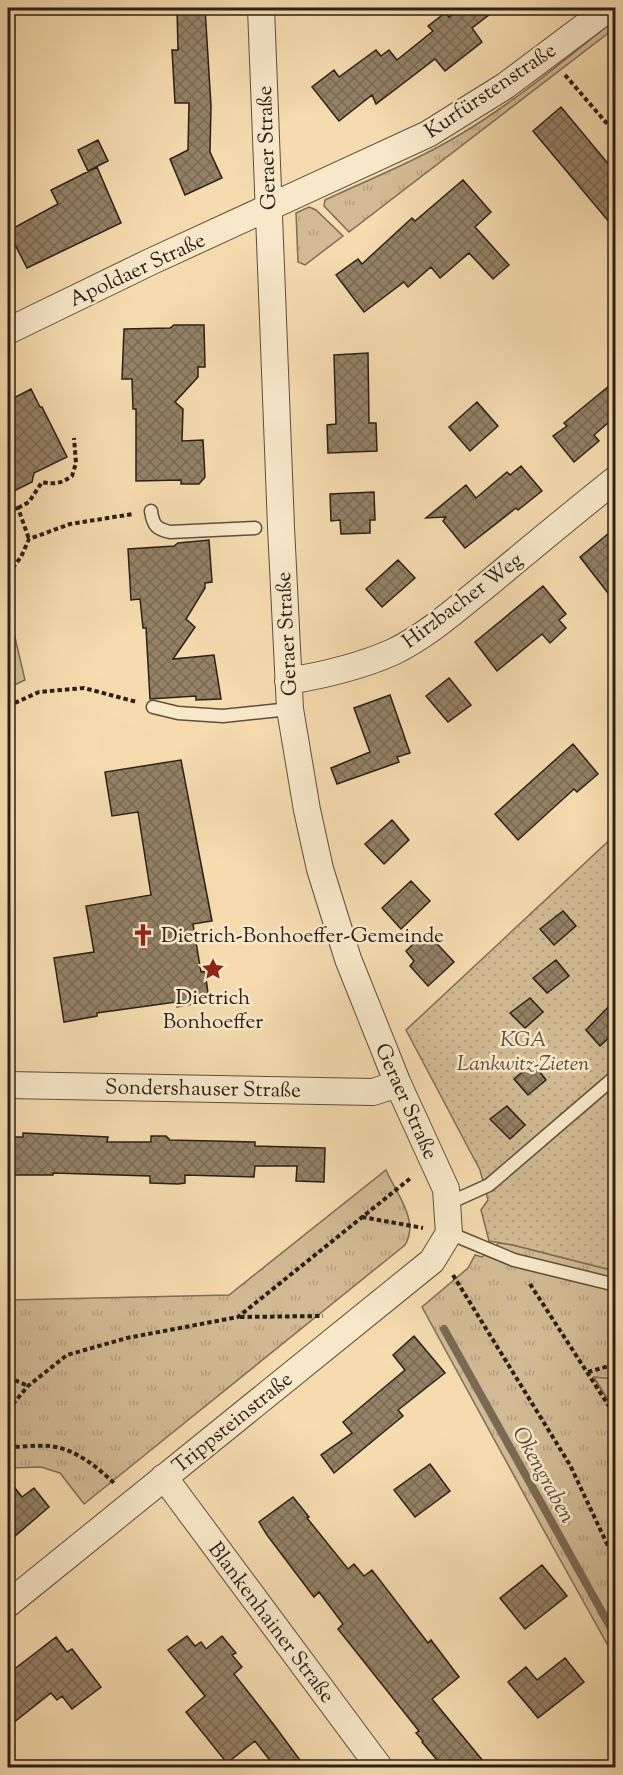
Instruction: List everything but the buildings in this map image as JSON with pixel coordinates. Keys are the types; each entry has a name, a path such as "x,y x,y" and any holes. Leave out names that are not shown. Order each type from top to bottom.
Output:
{"street":[{"name":"Geraer Straße","path":"261,8 290,709 307,810 320,869 348,958 398,1084 446,1189 449,1233"},
{"name":"Kurfürstenstraße","path":"268,208 429,134 505,86 609,8"},
{"name":"Apoldaer Straße","path":"8,331 268,208"},
{"name":"Hirzbacher Weg","path":"288,681 349,669 394,651 418,638 615,479"},
{"name":"Sondershauser Straße","path":"8,1085 373,1092 398,1084"},
{"name":"Trippsteinstraße","path":"8,1604 432,1261 449,1233"},
{"name":"Blankenhainer Straße","path":"164,1477 380,1767"}],"lane":[{"path":"152,511 152,523 158,529 170,532 255,528"},
{"path":"153,707 178,713 223,716 290,709"},
{"path":"448,1203 489,1185 615,1076"},
{"path":"449,1233 514,1260 615,1285"}],"path":[{"path":"565,75 615,134"},
{"path":"8,511 29,502 42,482 52,484 63,482 72,476 76,463 74,438"},
{"path":"8,574 21,557 29,539 18,508"},
{"path":"29,539 70,524 152,511"},
{"path":"8,706 39,692 84,688 153,707"},
{"path":"238,1317 412,1177"},
{"path":"361,1217 416,1227"},
{"path":"514,1260 615,1417"},
{"path":"453,1275 570,1466 615,1563"},
{"path":"8,1410 28,1386 67,1355 127,1338 238,1317 327,1316"},
{"path":"588,1372 615,1364"},
{"path":"8,1377 28,1386"},
{"path":"8,1447 51,1446 72,1452 95,1466 116,1485"}],"green space":[{"path":"615,20 615,28 349,232 324,206 325,200 394,169 461,134 501,108"},
{"path":"309,207 316,210 343,236 305,265 298,262 296,213"},
{"path":"10,616 25,680 8,688 8,617"},
{"name":"KGA Lankwitz-Zieten","path":"615,835 615,1271 489,1241 481,1210 488,1200 480,1170 406,1030"},
{"path":"386,1170 408,1217 409,1236 405,1245 84,1504 60,1473 41,1467 8,1468 8,1300 229,1295"},
{"path":"499,1243 615,1271 615,1379 594,1378 615,1411 615,1658 422,1307 468,1268 475,1255 482,1257"},
{"path":"594,1377 615,1379 615,1411"}],"waterway":[{"name":"Okengraben","path":"444,1329 616,1637"}],"place":[{"name":"Dietrich-Bonhoeffer-Gemeinde","path":"143,935"},
{"name":"Dietrich Bonhoeffer","path":"213,969"}]}
